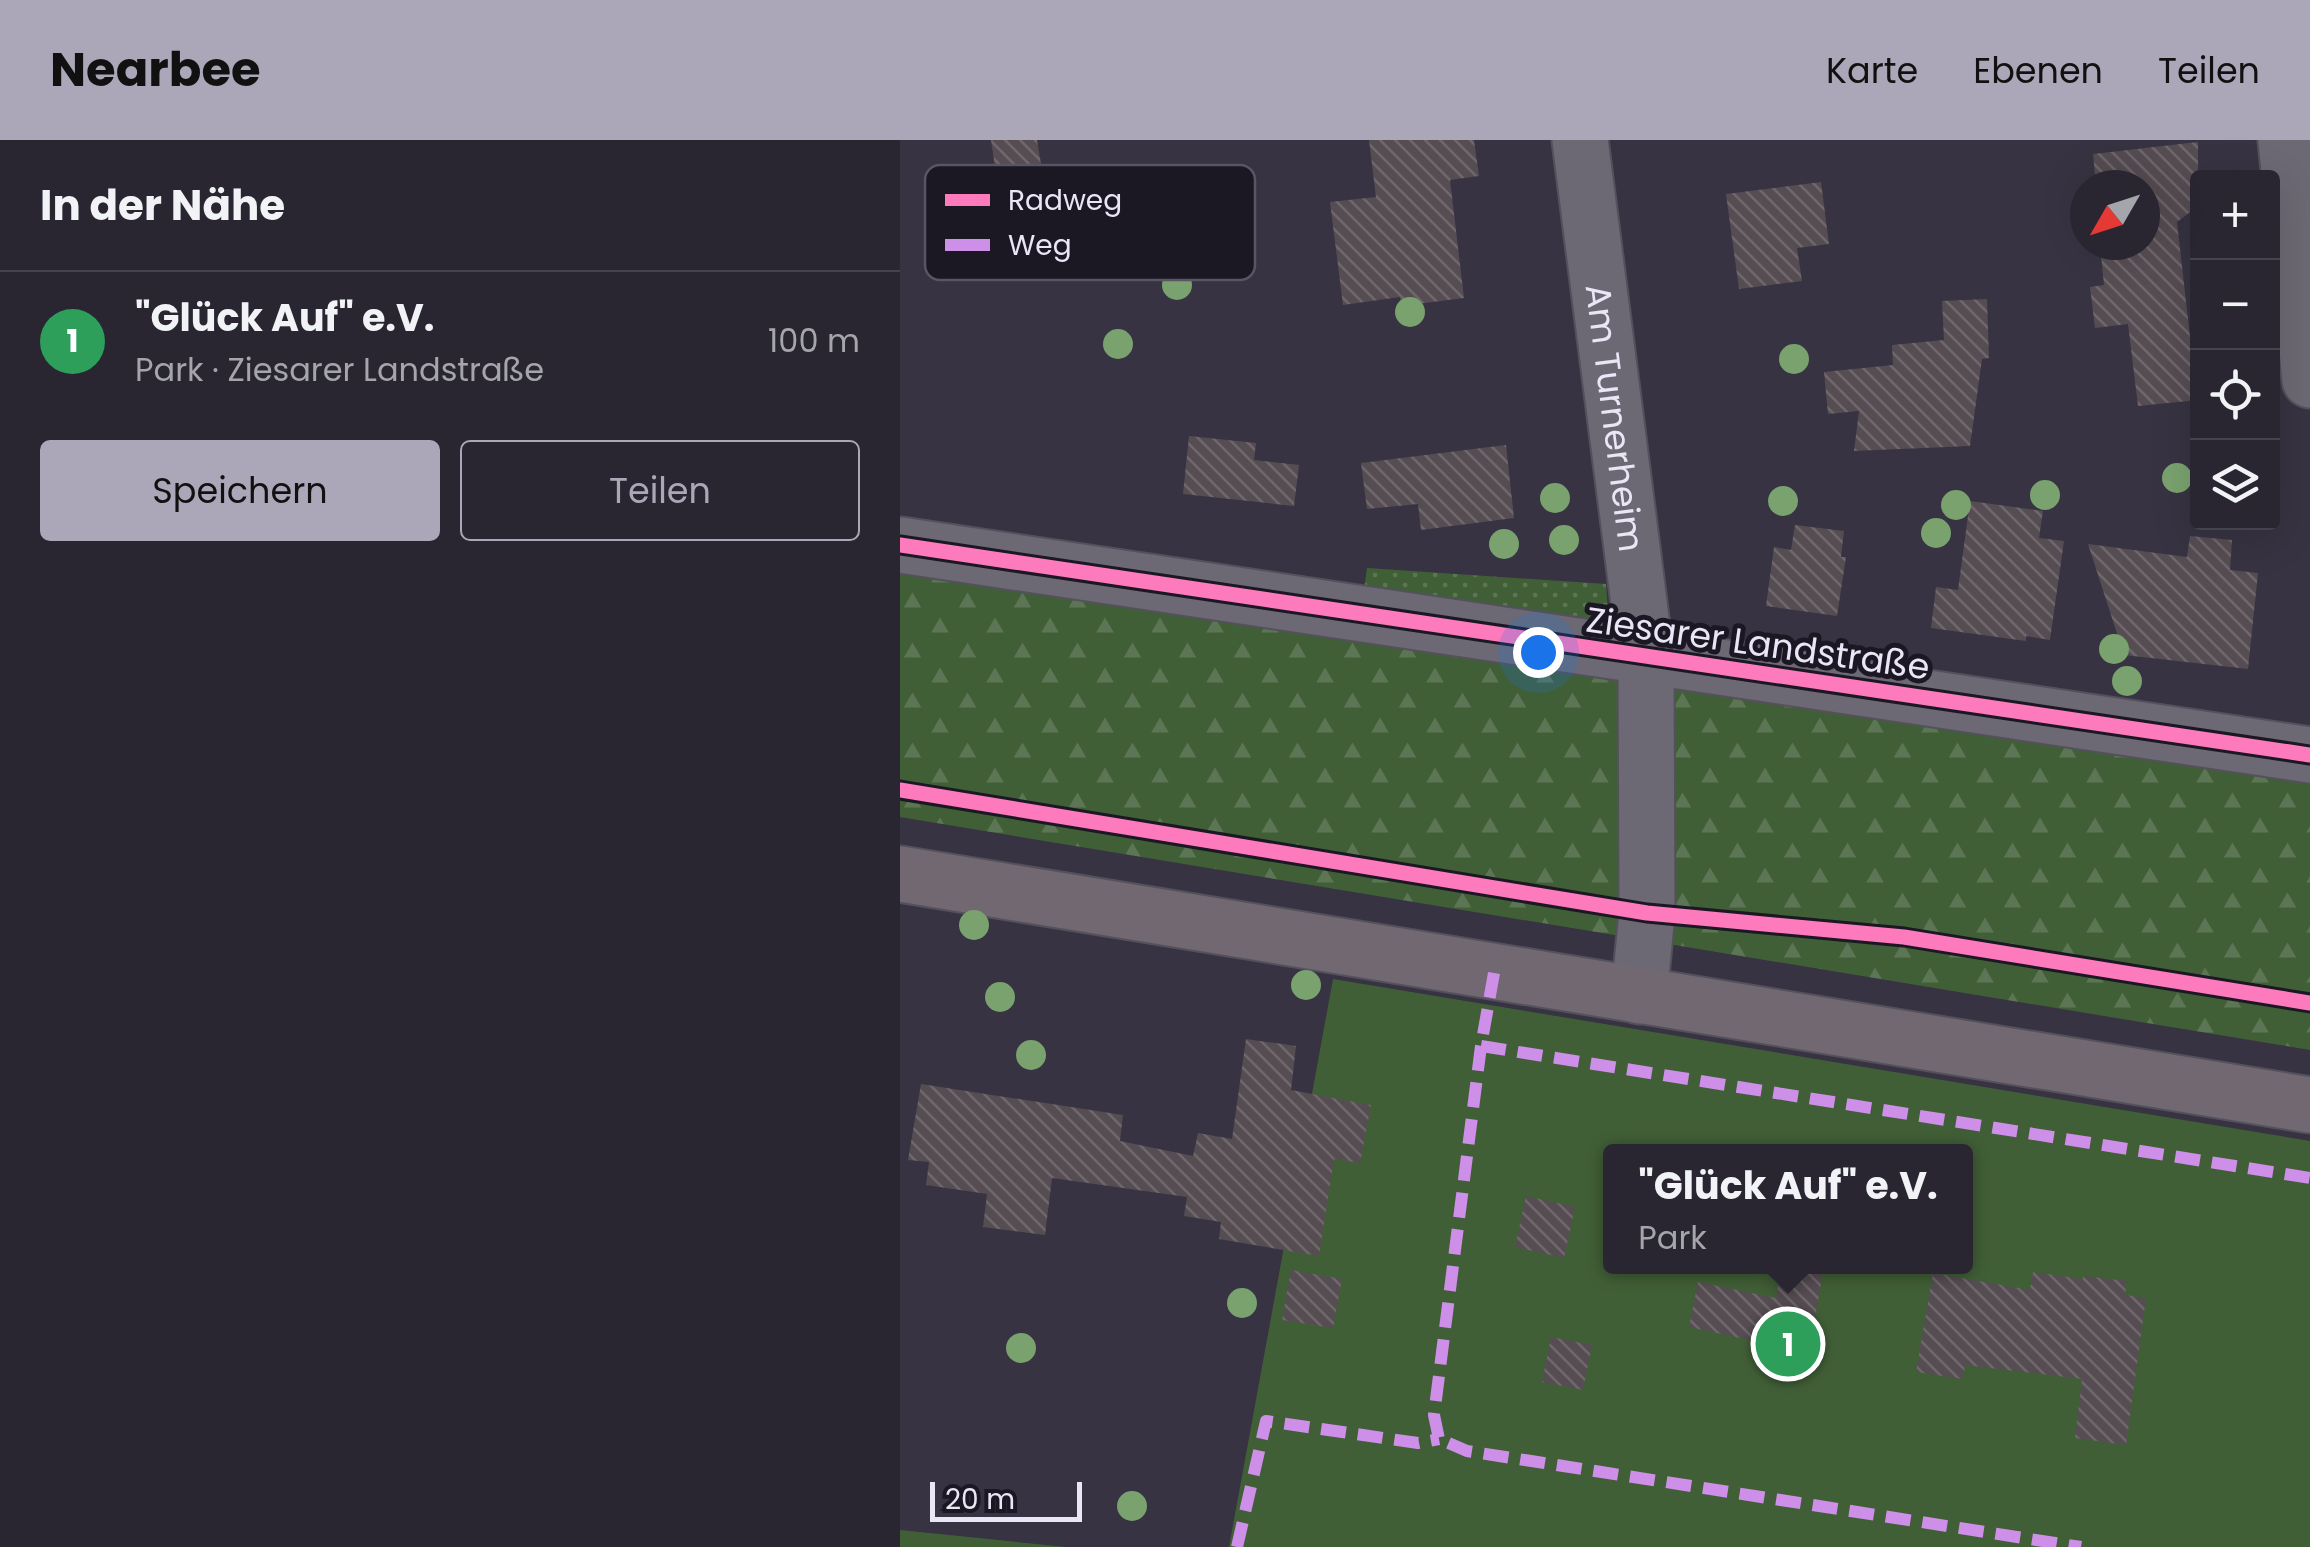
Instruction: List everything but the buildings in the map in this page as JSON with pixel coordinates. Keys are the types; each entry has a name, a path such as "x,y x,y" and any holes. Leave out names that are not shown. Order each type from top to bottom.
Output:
{"main road":[{"path":"900,874 2310,1105"}],"street":[{"name":"Am Turnerheim","path":"1580,140 1646,658 1646,913 1639,996"},
{"path":"2286,140 2310,380"},
{"name":"Ziesarer Landstraße","path":"900,545 2310,755"}],"green space":[{"path":"900,555 2310,764 2310,1050 900,817"},
{"path":"1367,568 1606,584 1612,665 1359,626"},
{"path":"1333,979 2310,1141 2310,1547 1229,1547"},
{"path":"900,1530 1066,1547 900,1547"}],"marked path":[{"path":"1494,973 1481,1046 1434,1415 1439,1439 1467,1451 2081,1547"},
{"path":"1481,1046 2310,1178"},
{"path":"1237,1547 1266,1421 1418,1443 1439,1439"}],"cycle path":[{"path":"900,545 2310,755"},
{"path":"900,790 1647,913 1904,937 2310,1003"}],"place":[{"name":"\"Glück Auf\" e.V.","path":"1788,1344"}]}
